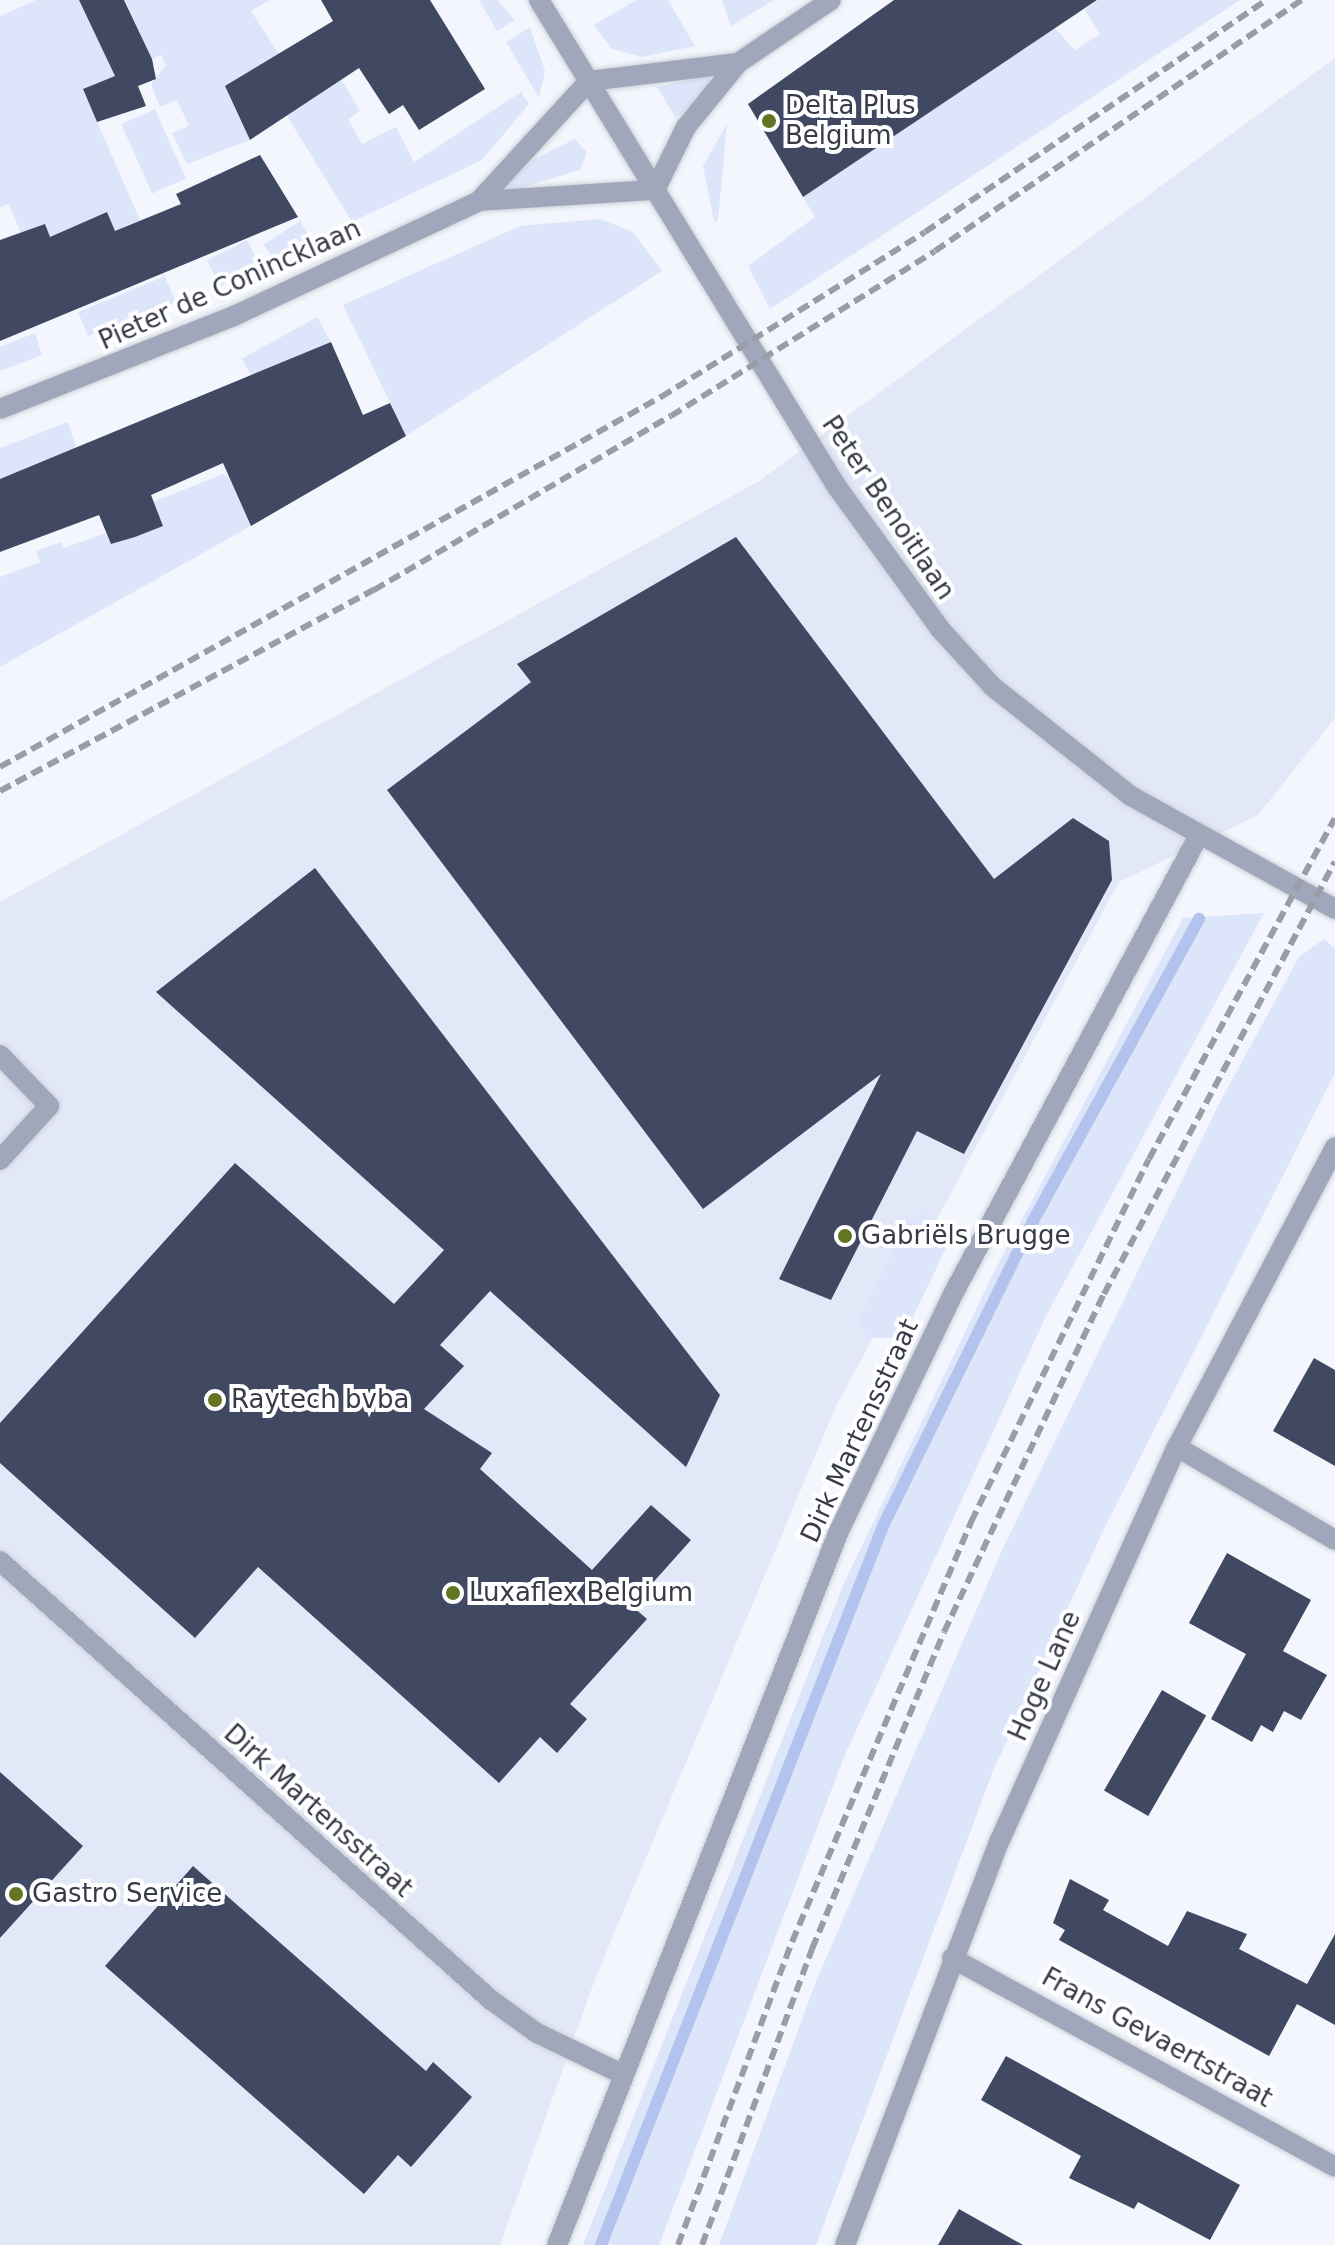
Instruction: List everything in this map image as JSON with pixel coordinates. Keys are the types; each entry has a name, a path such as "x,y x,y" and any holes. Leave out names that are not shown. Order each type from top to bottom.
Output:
{"street":[{"name":"Peter Benoitlaan","path":"539,0 837,487 940,629 1053,739 1199,835 1335,909"},
{"path":"655,190 686,127 738,63 831,0"},
{"path":"589,81 738,63"},
{"name":"Pieter de Conincklaan","path":"479,201 589,81"},
{"name":"Pieter de Conincklaan","path":"0,409 236,315 479,201 655,190"},
{"name":"Dirk Martensstraat","path":"557,2245 620,2073 839,1531 953,1294 1199,835"},
{"path":"0,1055 49,1106 0,1160"},
{"name":"Hoge Lane","path":"845,2245 952,1958 1177,1447 1335,1147"},
{"path":"1177,1447 1335,1540"},
{"name":"Dirk Martensstraat","path":"0,1561 491,2000 537,2033 620,2073"},
{"name":"Frans Gevaertstraat","path":"952,1958 1335,2168"}],"shaded area":[{"path":"36,0 80,0 115,76 83,90 176,302 88,336 78,312 163,277 140,221 115,231 107,212 50,239 21,233 9,204 0,207 0,16"},
{"path":"125,0 270,0 251,11 279,54 341,79 360,111 348,119 362,144 396,127 414,162 521,92 529,104 482,160 352,222 268,85 239,79 225,86 250,140 187,164 172,133 189,126 177,100 160,107 151,84 166,65 161,55 152,59"},
{"path":"479,0 497,0 515,20 497,31"},
{"path":"636,0 668,0 695,46 642,57 612,49 594,25"},
{"path":"722,0 774,0 731,26"},
{"path":"1098,0 1240,0 770,309 748,266 815,217 803,197 1054,27 1075,50 1100,34 1085,10"},
{"path":"530,27 545,71 539,98 506,42"},
{"path":"1335,58 1335,718 1258,815 1119,882 836,1406 597,1974 500,2245 0,2245 0,902 759,481"},
{"path":"708,76 713,87 676,118 657,87"},
{"path":"155,109 186,178 152,193 121,124"},
{"path":"727,124 718,220 714,222 703,166"},
{"path":"575,139 587,152 580,170 503,193 501,187 534,159"},
{"path":"600,219 633,232 662,271 406,436 343,305 520,226"},
{"path":"300,221 313,241 277,265 264,244"},
{"path":"247,240 260,266 220,286 207,260"},
{"path":"317,317 331,342 256,384 242,359"},
{"path":"35,333 42,355 0,371 0,347"},
{"path":"68,422 77,450 0,479 0,448"},
{"path":"223,474 250,485 239,499 251,526 0,667 0,577 40,562 36,551 61,542 64,548 106,533 111,544 162,526 153,502"},
{"path":"1264,913 1046,1316 844,1757 659,2245 583,2245 844,1583 994,1272 1183,918"},
{"path":"1324,939 1335,949 1335,1073 1103,1531 993,1771 816,2245 719,2245 815,1984 1003,1548 1220,1102 1299,957"},
{"path":"929,1213 949,1242 903,1338 867,1338 859,1320 908,1221"}],"building":[{"path":"79,0 124,0 152,59 156,79 138,86 146,106 97,122 83,89 115,76"},
{"path":"321,0 430,0 485,89 419,130 403,105 389,114 359,68 250,140 225,86 333,21"},
{"path":"894,0 1097,0 803,197 748,104"},
{"path":"260,155 298,217 0,341 0,240 45,224 50,237 107,212 115,231 181,204 176,194"},
{"path":"331,342 363,415 390,403 406,436 251,526 223,463 151,495 163,526 111,544 99,515 0,552 0,479"},
{"path":"736,537 994,879 1073,818 1109,841 1112,880 964,1154 917,1131 831,1300 779,1279 881,1074 703,1209 387,790 531,682 517,664"},
{"path":"315,868 720,1395 686,1467 490,1291 440,1345 464,1366 424,1409 492,1453 480,1469 592,1570 651,1505 691,1540 632,1606 647,1619 570,1704 587,1719 557,1753 540,1737 499,1783 258,1567 195,1638 0,1463 0,1423 235,1163 394,1304 444,1250 156,992"},
{"path":"1314,1358 1335,1370 1335,1466 1273,1431"},
{"path":"1227,1553 1311,1600 1283,1651 1327,1675 1301,1720 1284,1711 1273,1732 1261,1725 1252,1742 1211,1719 1246,1654 1189,1623"},
{"path":"1162,1690 1206,1716 1148,1816 1104,1790"},
{"path":"0,1772 83,1846 0,1938"},
{"path":"193,1866 426,2071 433,2062 472,2097 411,2167 398,2155 364,2194 105,1966"},
{"path":"1070,1879 1109,1900 1103,1910 1168,1946 1187,1911 1247,1934 1239,1949 1307,1984 1335,1934 1335,2025 1297,2004 1269,2056 1059,1940 1065,1930 1053,1923"},
{"path":"1006,2056 1240,2185 1210,2240 1138,2202 1134,2209 1069,2178 1081,2156 981,2100"},
{"path":"959,2209 1023,2245 938,2245"}],"waterway":[{"path":"601,2245 883,1526 1033,1221 1199,919"}],"railway":[{"path":"0,767 661,397 925,232 1266,0"},
{"path":"0,791 374,590 671,416 935,251 1302,0"},
{"path":"678,2245 792,1942 971,1522 1149,1159 1335,818"},
{"path":"702,2245 812,1949 944,1632 1104,1294 1335,862"}],"place":[{"name":"Delta Plus Belgium","path":"769,121"},
{"name":"Gabriëls Brugge","path":"845,1236"},
{"name":"Raytech bvba","path":"215,1400"},
{"name":"Luxaflex Belgium","path":"453,1593"},
{"name":"Gastro Service","path":"16,1894"}]}
